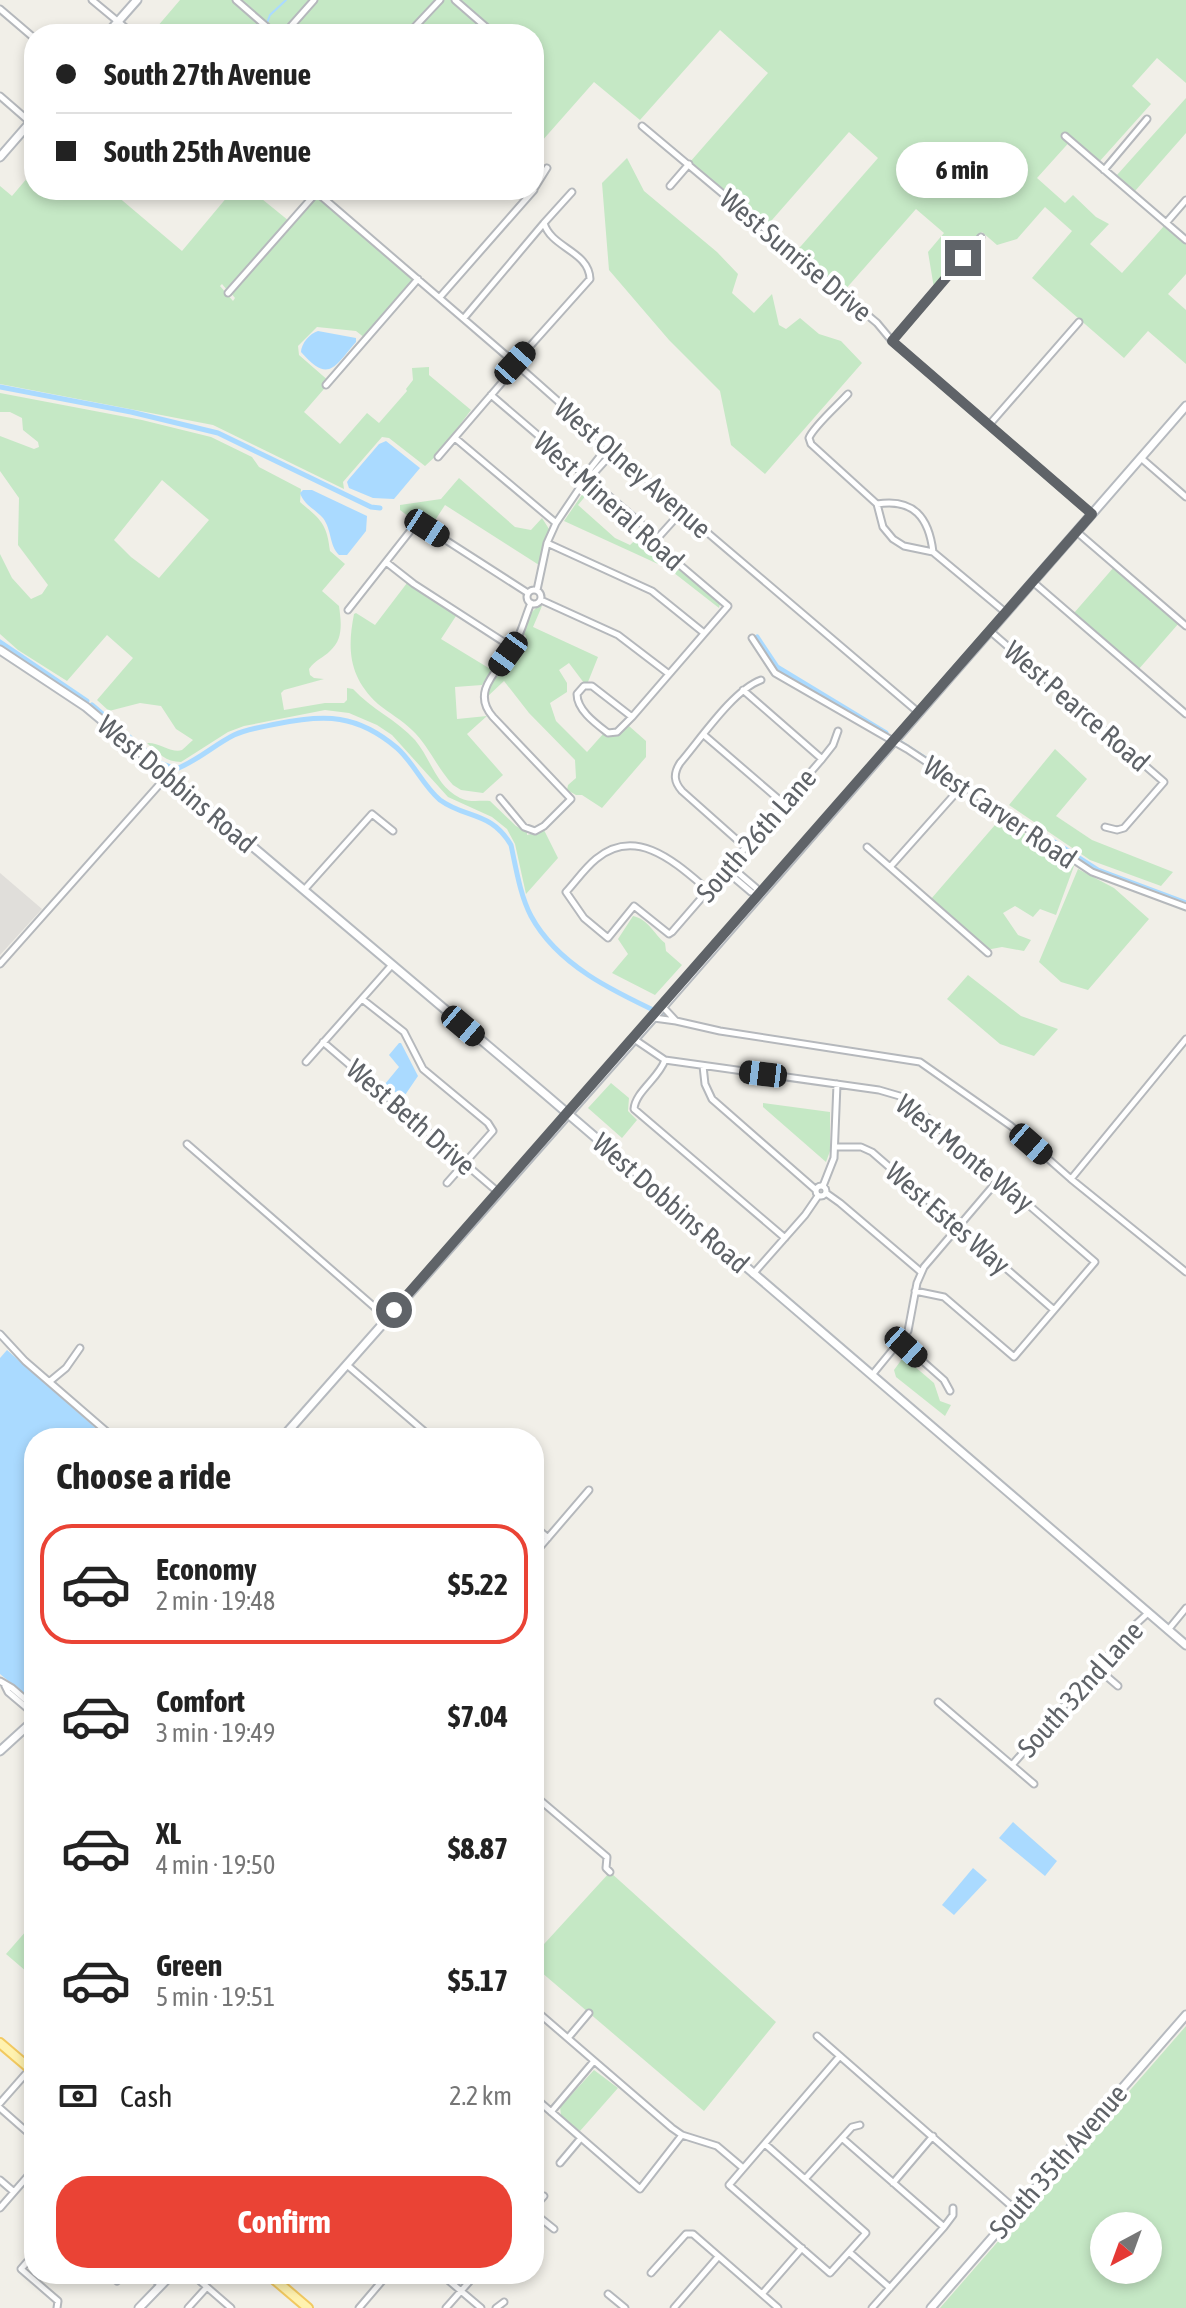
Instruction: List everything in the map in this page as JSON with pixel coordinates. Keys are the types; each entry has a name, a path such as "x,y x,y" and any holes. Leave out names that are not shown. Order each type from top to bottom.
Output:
{"main road":[{"path":"118,22 137,0"},
{"path":"0,157 24,129"},
{"path":"291,1428 1186,406"},
{"name":"West Dobbins Road","path":"0,650 71,696 304,890 1186,1645"},
{"path":"0,1751 24,1727"},
{"name":"South 35th Avenue","path":"931,2308 1186,2015"},
{"path":"0,2043 24,2063"},
{"path":"280,2284 308,2308"},
{"path":"139,2308 162,2286"}],"street":[{"path":"92,0 120,24"},
{"path":"236,0 264,24"},
{"path":"293,24 314,0"},
{"path":"417,24 440,0"},
{"path":"455,0 483,24"},
{"path":"0,9 24,29"},
{"path":"0,96 24,114"},
{"path":"1104,170 1147,119"},
{"name":"West Sunrise Drive","path":"642,126 877,323 892,341 1092,514"},
{"path":"1065,136 1186,240"},
{"path":"670,186 689,164"},
{"path":"544,173 547,168"},
{"path":"464,318 572,192"},
{"path":"228,293 307,200"},
{"name":"West Olney Avenue","path":"326,200 918,712"},
{"path":"440,297 525,200"},
{"path":"1166,223 1186,200"},
{"path":"438,457 590,279 589,267 550,234 544,223"},
{"path":"892,341 981,237"},
{"path":"326,385 418,279"},
{"path":"989,425 1079,322"},
{"path":"848,394 812,430 809,438 811,444 877,504 883,527 893,539 904,546 933,552 1005,612"},
{"name":"West Mineral Road","path":"491,395 644,526 661,549 728,606 704,633"},
{"path":"455,438 556,523"},
{"path":"537,590 547,543 556,523 611,448"},
{"path":"1141,458 1186,497"},
{"path":"877,504 899,503 923,518 931,533 933,552"},
{"path":"655,541 682,511"},
{"path":"348,610 411,530 417,527 427,528 528,593"},
{"path":"1077,532 1186,626"},
{"path":"547,543 652,591 704,633 632,717 613,734 605,731 579,706 579,691 584,686 592,686 632,717"},
{"path":"386,562 414,584 513,648"},
{"path":"1033,582 1186,714"},
{"path":"528,593 537,590"},
{"path":"537,590 541,600"},
{"path":"528,593 531,603 537,604 541,600"},
{"path":"541,600 618,635 669,674"},
{"path":"500,798 524,827 535,831 571,799 493,717 483,698 489,679 513,648 531,603"},
{"name":"West Pearce Road","path":"989,631 1164,782 1124,828 1105,827"},
{"name":"West Carver Road","path":"752,638 775,673 963,785 1092,872 1186,907"},
{"path":"745,847 682,791 675,778 680,763 743,690 761,680"},
{"path":"743,690 822,759"},
{"name":"South 26th Lane","path":"708,890 660,852 628,846 596,859 566,892 584,918 608,938 634,906 665,934 669,934 708,890 783,803 822,759 833,745 838,731"},
{"path":"704,735 783,803"},
{"path":"0,964 167,776"},
{"path":"890,867 963,785"},
{"path":"304,890 372,814 393,831"},
{"path":"867,847 988,953"},
{"path":"727,868 751,892 759,895"},
{"path":"306,1062 391,966"},
{"path":"362,999 404,1032 423,1069 488,1123 493,1131 447,1183"},
{"path":"657,1012 676,1021 720,1031 920,1062 1000,1117 1186,1272"},
{"path":"657,1012 676,1021"},
{"name":"West Monte Way","path":"634,1039 665,1060 890,1092 903,1097 1095,1262 1054,1310"},
{"path":"1071,1179 1186,1039"},
{"name":"West Beth Drive","path":"323,1042 498,1192"},
{"path":"665,1060 633,1106 785,1238"},
{"path":"703,1066 705,1084 712,1099 817,1193 826,1193"},
{"path":"753,1274 785,1238 823,1186 831,1168 835,1147 837,1084"},
{"path":"187,1144 387,1318"},
{"name":"West Estes Way","path":"835,1147 861,1147 872,1152 1054,1310"},
{"path":"872,1375 901,1342 911,1322 921,1272 999,1179"},
{"path":"823,1186 826,1193 921,1272"},
{"path":"915,1291 944,1297 1014,1357 1054,1310"},
{"path":"0,1334 25,1361 102,1428"},
{"path":"901,1342 944,1380 950,1391"},
{"path":"49,1382 66,1368 80,1348"},
{"path":"346,1364 420,1428"},
{"path":"544,1543 589,1490"},
{"path":"544,1535 548,1538"},
{"path":"1168,1630 1186,1608"},
{"name":"South 32nd Lane","path":"1012,1765 1148,1613"},
{"path":"1097,1668 1118,1686"},
{"path":"2,1683 24,1698"},
{"path":"2,1683 24,1707"},
{"path":"938,1702 1034,1784"},
{"path":"544,1803 607,1857 606,1868 610,1872"},
{"path":"568,2038 589,2013"},
{"path":"544,2018 682,2135 717,2146 743,2168"},
{"path":"817,2036 1016,2210"},
{"path":"765,2144 866,2233 830,2273 729,2185 840,2056"},
{"path":"551,2112 594,2061"},
{"path":"24,2079 0,2106 24,2129"},
{"path":"544,2106 640,2189 682,2135"},
{"path":"805,2179 852,2127 860,2125"},
{"path":"893,2183 933,2136"},
{"path":"560,2163 581,2138"},
{"path":"842,2138 944,2227"},
{"path":"0,2180 14,2192"},
{"path":"0,2208 24,2180"},
{"path":"872,2308 944,2227 953,2215 953,2208"},
{"path":"544,2220 554,2229"},
{"path":"651,2273 690,2233 778,2308"},
{"path":"762,2294 802,2248"},
{"path":"849,2252 890,2288"},
{"path":"674,2308 718,2257"},
{"path":"38,2284 58,2301 57,2308"},
{"path":"204,2284 231,2308"},
{"path":"359,2308 379,2284"},
{"path":"453,2284 481,2308"},
{"path":"446,2308 467,2284"},
{"path":"188,2308 207,2287"},
{"path":"608,2294 625,2308"},
{"path":"496,2308 504,2302"}],"shaded area":[{"path":"0,873 42,909 0,955"}],"green space":[{"path":"180,0 232,0 261,24 160,24"},
{"path":"239,0 312,0 291,24 267,24"},
{"path":"318,0 1186,0 1186,83 1157,58 1132,86 1151,104 1099,162 1073,138 1037,178 1065,203 1073,195 1096,217 1109,224 1090,244 1122,273 1164,226 1186,243 1186,274 1168,294 1186,310 1186,364 1148,331 1124,358 1032,278 1072,231 1045,207 1017,239 997,245 982,232 934,288 928,252 944,233 916,209 844,291 820,270 794,254 878,158 849,132 765,228 690,162 768,73 720,30 640,120 594,82 544,139 544,24 298,24"},
{"path":"1186,98 1186,133 1135,191 1117,175"},
{"path":"627,158 644,191 717,252 738,274 732,293 754,313 772,294 779,325 786,329 800,318 819,334 841,341 862,363 765,474 731,445 720,391 669,340 609,270 602,183"},
{"path":"24,182 24,200 122,200 182,251 225,200 263,200 289,221 227,290 222,284 220,286 233,301 235,298 231,293 311,202 324,201 413,279 365,338 356,331 317,327 298,346 299,355 330,382 304,412 340,444 367,413 379,423 407,391 413,380 412,368 429,367 429,375 471,410 438,454 425,466 389,438 382,437 343,482 344,489 213,425 0,384 0,186 12,196"},
{"path":"0,393 142,420 211,437 252,457 259,467 301,489 300,502 321,522 330,551 345,564 322,591 339,606 340,630 338,641 309,669 314,678 324,679 284,690 281,693 284,710 344,703 347,688 353,689 415,740 439,779 452,793 468,800 490,801 527,835 544,830 558,858 526,894 515,844 507,829 492,817 448,797 392,735 349,713 325,710 244,726 176,762 162,756 147,743 178,751 193,740 176,729 161,706 140,703 109,711 97,700 133,658 107,635 67,681 18,650 0,634 0,554 12,578 31,599 42,594 48,585 18,545 19,498 0,471 0,436 34,449 39,447 38,442 23,430 22,418 10,412 0,412","holes":["162,480 209,520 159,578 114,540"]},
{"path":"459,478 515,527 531,530 542,518 549,529 539,565 445,505 432,525 417,523 400,510 400,505 441,499"},
{"path":"588,486 593,487 578,505 615,538 630,545 644,532 659,551 720,604 719,608 669,569 564,521"},
{"path":"1114,567 1179,623 1138,670 1074,613"},
{"path":"407,583 456,616 441,639 492,670 482,685 455,687 457,719 487,716 467,734 503,775 483,793 461,790 453,785 418,736 368,694 352,662 354,614 375,625"},
{"path":"542,606 533,627 598,657 588,682 584,683 569,663 559,670 567,683 567,692 550,703 556,721 587,752 603,734 616,736 629,726 646,741 646,757 602,808 582,795 567,790 576,778 575,760 529,713 504,681 487,697 491,681 514,653 518,656 521,650 517,648 526,636 523,634 531,613"},
{"path":"1055,749 1087,779 1056,816 1092,840 1173,872 1161,886 1090,860 1009,805"},
{"path":"1001,818 1074,866 1056,915 1040,909 1033,917 1015,906 1003,913 1018,935 1031,940 1024,951 1002,947 986,950 931,899"},
{"path":"1078,869 1114,888 1149,919 1088,990 1061,982 1039,962"},
{"path":"633,916 647,923 665,943 666,951 682,965 655,995 612,973 628,954 618,939"},
{"path":"968,975 1021,1016 1058,1029 1034,1056 1000,1044 947,999"},
{"path":"611,1083 629,1098 628,1111 637,1120 622,1138 588,1108"},
{"path":"763,1103 830,1112 830,1151 826,1162 763,1107"},
{"path":"902,1359 934,1383 940,1401 951,1405 945,1416 896,1377 894,1370"},
{"path":"610,1872 776,2022 704,2111 544,1975 544,1944"},
{"path":"24,1933 24,1969 6,1954"},
{"path":"1186,2026 1186,2308 940,2308"},
{"path":"594,2070 618,2088 580,2131 561,2116 560,2107"}],"water":[{"path":"318,331 356,338 356,342 336,365 325,369 318,367 301,352 306,339"},
{"path":"386,441 420,468 394,499 373,498 349,488 349,479 379,444"},
{"path":"312,490 367,516 366,531 347,555 339,555 336,551 326,523 304,501 300,493"},
{"path":"399,1043 418,1076 403,1098 385,1084 399,1067 389,1055"},
{"path":"7,1350 96,1428 24,1428 24,1694 0,1674 0,1358"},
{"path":"1013,1822 1057,1861 1045,1876 999,1838"},
{"path":"973,1868 987,1880 954,1915 942,1905"}],"waterway":[{"path":"267,23 270,15 286,0"},
{"path":"0,387 131,412 218,433 371,507 380,508"},
{"path":"757,637 777,667 886,733"},
{"path":"0,642 87,701"},
{"path":"92,705 156,760"},
{"path":"160,763 176,769 239,733 294,721 325,718 368,728 397,748 440,800 487,821 503,834 511,845 527,908 542,934 556,949 589,976 664,1015"},
{"path":"898,741 1098,870 1186,903"}],"route":[{"path":"394,1310 1092,514 892,341 963,258"}]}
